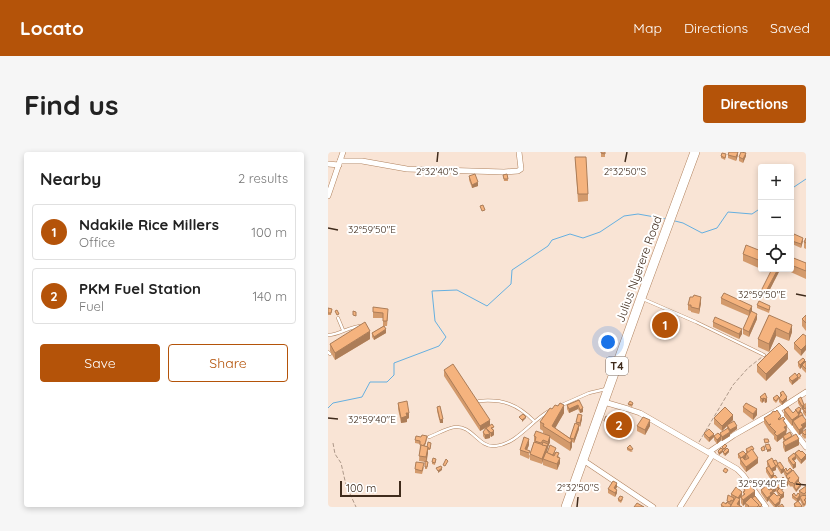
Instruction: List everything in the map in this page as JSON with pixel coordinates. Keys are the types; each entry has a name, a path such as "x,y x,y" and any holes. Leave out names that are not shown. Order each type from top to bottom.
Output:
{"highway":[{"name":"Julius Nyerere Road","path":"567,507 608,389 695,152"}],"street":[{"path":"328,196 343,152"},
{"path":"328,164 362,161 407,169 504,172 518,171 521,169 519,152"},
{"path":"680,507 711,453 734,435 806,392"},
{"path":"604,402 640,413 737,469 766,507"},
{"path":"778,410 806,447"},
{"path":"583,460 652,507"}],"lane":[{"path":"641,298 696,322 764,355"},
{"path":"338,318 343,330"},
{"path":"328,336 357,326 364,326 365,328"},
{"path":"429,437 452,427 460,427 469,431 484,444 496,446 518,435 534,420 562,404 589,393 608,389"},
{"path":"479,402 493,400 506,402 519,407 534,420"}],"path":[{"path":"697,446 734,385 748,368 764,355"},
{"path":"333,443 335,454 341,463 346,485 356,507"}],"building":[{"path":"729,152 738,152 736,157 728,155"},
{"path":"741,152 746,153 743,159 739,157"},
{"path":"722,153 726,154 725,158 721,156"},
{"path":"575,157 586,157 588,194 578,194"},
{"path":"475,174 478,182 472,185 469,176"},
{"path":"507,174 508,179 504,179 503,175"},
{"path":"483,205 485,210 482,211 480,206"},
{"path":"794,234 803,238 801,244 794,242"},
{"path":"746,245 758,250 758,260 743,254"},
{"path":"794,258 806,263 806,271 794,266"},
{"path":"770,272 776,272 765,293 761,291"},
{"path":"724,293 752,306 749,311 721,298"},
{"path":"694,295 701,297 699,309 688,305 690,297 693,297"},
{"path":"759,301 770,306 769,310 757,305"},
{"path":"373,307 388,309 387,321 383,321 383,313 373,312"},
{"path":"328,308 332,309 331,313 328,313"},
{"path":"353,311 356,312 356,316 353,315"},
{"path":"751,311 757,314 749,332 743,329"},
{"path":"769,315 792,325 789,334 776,328 769,344 758,339"},
{"path":"806,315 806,323 802,319"},
{"path":"715,317 742,329 739,334 713,322"},
{"path":"365,322 370,331 335,353 330,344"},
{"path":"664,323 667,324 665,330 662,329"},
{"path":"384,326 386,329 374,337 372,333"},
{"path":"803,334 806,336 806,345 801,350 794,343"},
{"path":"779,343 788,352 766,374 757,365"},
{"path":"803,358 805,360 800,365 798,362"},
{"path":"806,361 806,369 802,365"},
{"path":"453,364 490,420 480,426 444,370"},
{"path":"795,373 798,377 792,381 789,378"},
{"path":"799,373 801,376 798,378 797,375"},
{"path":"783,391 787,397 782,402 779,398 782,395 780,393"},
{"path":"765,393 767,398 762,399 760,397"},
{"path":"777,395 779,397 776,401 773,398"},
{"path":"801,397 804,405 802,406 798,399"},
{"path":"579,400 583,408 580,410 578,405 569,409 567,405"},
{"path":"407,401 409,413 406,413 407,416 401,418 398,403"},
{"path":"630,401 633,403 632,405 628,404"},
{"path":"560,403 564,405 552,426 572,440 570,443 543,426 544,424 540,422 550,408 552,409 555,405 558,406"},
{"path":"746,403 757,409 753,414 743,407"},
{"path":"440,406 443,419 440,420 437,407"},
{"path":"725,407 733,415 722,426 714,418"},
{"path":"788,407 793,413 796,410 799,415 792,420 784,410"},
{"path":"799,407 801,409 798,413 795,410"},
{"path":"777,410 781,416 778,419 779,420 783,417 785,419 783,420 787,426 784,427 786,430 777,436 774,433 776,432 764,418"},
{"path":"801,412 803,416 802,415 799,417 799,414"},
{"path":"523,414 526,417 522,420 519,417"},
{"path":"578,414 582,415 580,423 576,422"},
{"path":"802,415 806,422 801,425 803,427 799,430 793,421"},
{"path":"606,416 608,417 606,422 604,421"},
{"path":"643,417 650,420 645,430 637,426"},
{"path":"734,421 737,426 730,430 727,425"},
{"path":"575,423 579,425 574,439 570,438"},
{"path":"492,424 494,427 491,428 494,431 491,433 486,428"},
{"path":"486,428 490,434 485,435 483,432"},
{"path":"728,428 730,432 722,437 720,433"},
{"path":"709,429 714,434 709,438 704,433"},
{"path":"806,429 806,434 805,435 802,432"},
{"path":"536,431 550,436 548,442 543,440 541,443 535,441 536,437 534,436"},
{"path":"621,431 624,432 623,436 620,435"},
{"path":"790,432 792,436 785,440 783,436"},
{"path":"718,433 721,436 717,440 714,436"},
{"path":"796,434 799,439 785,446 783,442"},
{"path":"422,435 427,436 424,446 420,445 420,441 415,440 416,436 421,437"},
{"path":"524,437 529,439 525,449 530,451 529,453 520,450"},
{"path":"764,439 768,439 769,442 765,443"},
{"path":"428,442 431,443 430,449 427,447"},
{"path":"534,442 547,446 542,459 530,454"},
{"path":"543,442 548,444 547,448 547,446 542,445"},
{"path":"725,444 727,446 724,449 722,447"},
{"path":"769,444 771,449 767,450 765,445"},
{"path":"421,445 428,447 426,457 419,456"},
{"path":"550,445 556,448 553,455 547,453"},
{"path":"630,445 633,449 631,450 627,448"},
{"path":"752,446 754,449 748,453 746,449"},
{"path":"764,446 765,450 762,451 761,448"},
{"path":"721,448 723,450 719,453 718,451"},
{"path":"727,448 729,450 725,454 723,452"},
{"path":"752,449 758,458 746,467 740,459 742,457 745,460 749,458 746,454"},
{"path":"799,450 806,455 801,460 795,453"},
{"path":"743,451 746,454 741,458 738,454"},
{"path":"546,452 554,456 556,452 559,453 557,457 560,458 557,464 543,459"},
{"path":"794,453 796,456 792,459 796,463 793,465 788,458"},
{"path":"433,458 436,459 435,463 432,462"},
{"path":"772,458 776,466 771,469 767,461"},
{"path":"446,459 448,461 445,466 443,465"},
{"path":"776,460 778,464 776,466 773,461"},
{"path":"425,461 428,462 427,467 425,467"},
{"path":"416,462 424,463 422,471 415,469"},
{"path":"780,462 784,468 781,470 777,464"},
{"path":"441,466 442,468 438,471 436,468"},
{"path":"769,466 774,474 771,476 766,468"},
{"path":"725,468 728,470 726,473 723,471"},
{"path":"786,468 787,471 790,468 792,470 787,474 784,470"},
{"path":"793,470 799,478 794,484 788,480 790,477 788,479 786,476"},
{"path":"775,475 780,482 778,484 780,486 778,488 776,486 773,487 770,483 772,482 770,480"},
{"path":"783,477 786,480 783,482 781,479"},
{"path":"745,480 747,482 744,486 742,484"},
{"path":"787,480 788,482 782,486 780,484"},
{"path":"613,481 617,483 614,488 617,490 615,493 608,489"},
{"path":"798,481 801,484 796,490 794,486"},
{"path":"751,486 755,491 743,500 741,497 745,494 743,492 745,491 744,489"},
{"path":"766,486 769,490 771,489 773,491 767,498 761,490"},
{"path":"806,486 806,492 804,494 799,491"},
{"path":"736,487 742,492 738,498 731,494"},
{"path":"780,488 784,493 781,495 777,491"},
{"path":"774,493 781,497 779,499 780,501 775,505 769,498"},
{"path":"794,493 796,496 798,493 800,495 797,499 792,495"},
{"path":"728,495 734,498 733,501 727,501"},
{"path":"803,495 806,496 804,500 806,502 804,505 800,497"},
{"path":"620,496 623,497 621,501 618,499"},
{"path":"755,496 762,505 760,507 752,498"},
{"path":"736,497 740,499 737,504 742,507 730,507"},
{"path":"751,497 759,505 757,507 748,507 749,506 745,503"},
{"path":"798,501 802,506 801,507 796,507 794,504"},
{"path":"723,502 726,504 727,502 731,505 730,507 724,507 721,505"},
{"path":"637,503 644,507 634,507"}],"waterway":[{"path":"794,187 806,179"},
{"path":"675,221 683,223 702,233 717,228 728,212 752,214 758,210"},
{"path":"328,408 333,403 362,397 370,382 387,382 394,375 394,363 439,346 446,337 435,321 432,291 457,290 487,306 511,284 512,270 548,246 552,240 570,234 583,238 600,232 624,216 638,214 666,219"}],"place":[{"name":"Ndakile Rice Millers","path":"665,325"},
{"name":"PKM Fuel Station","path":"619,425"}]}
